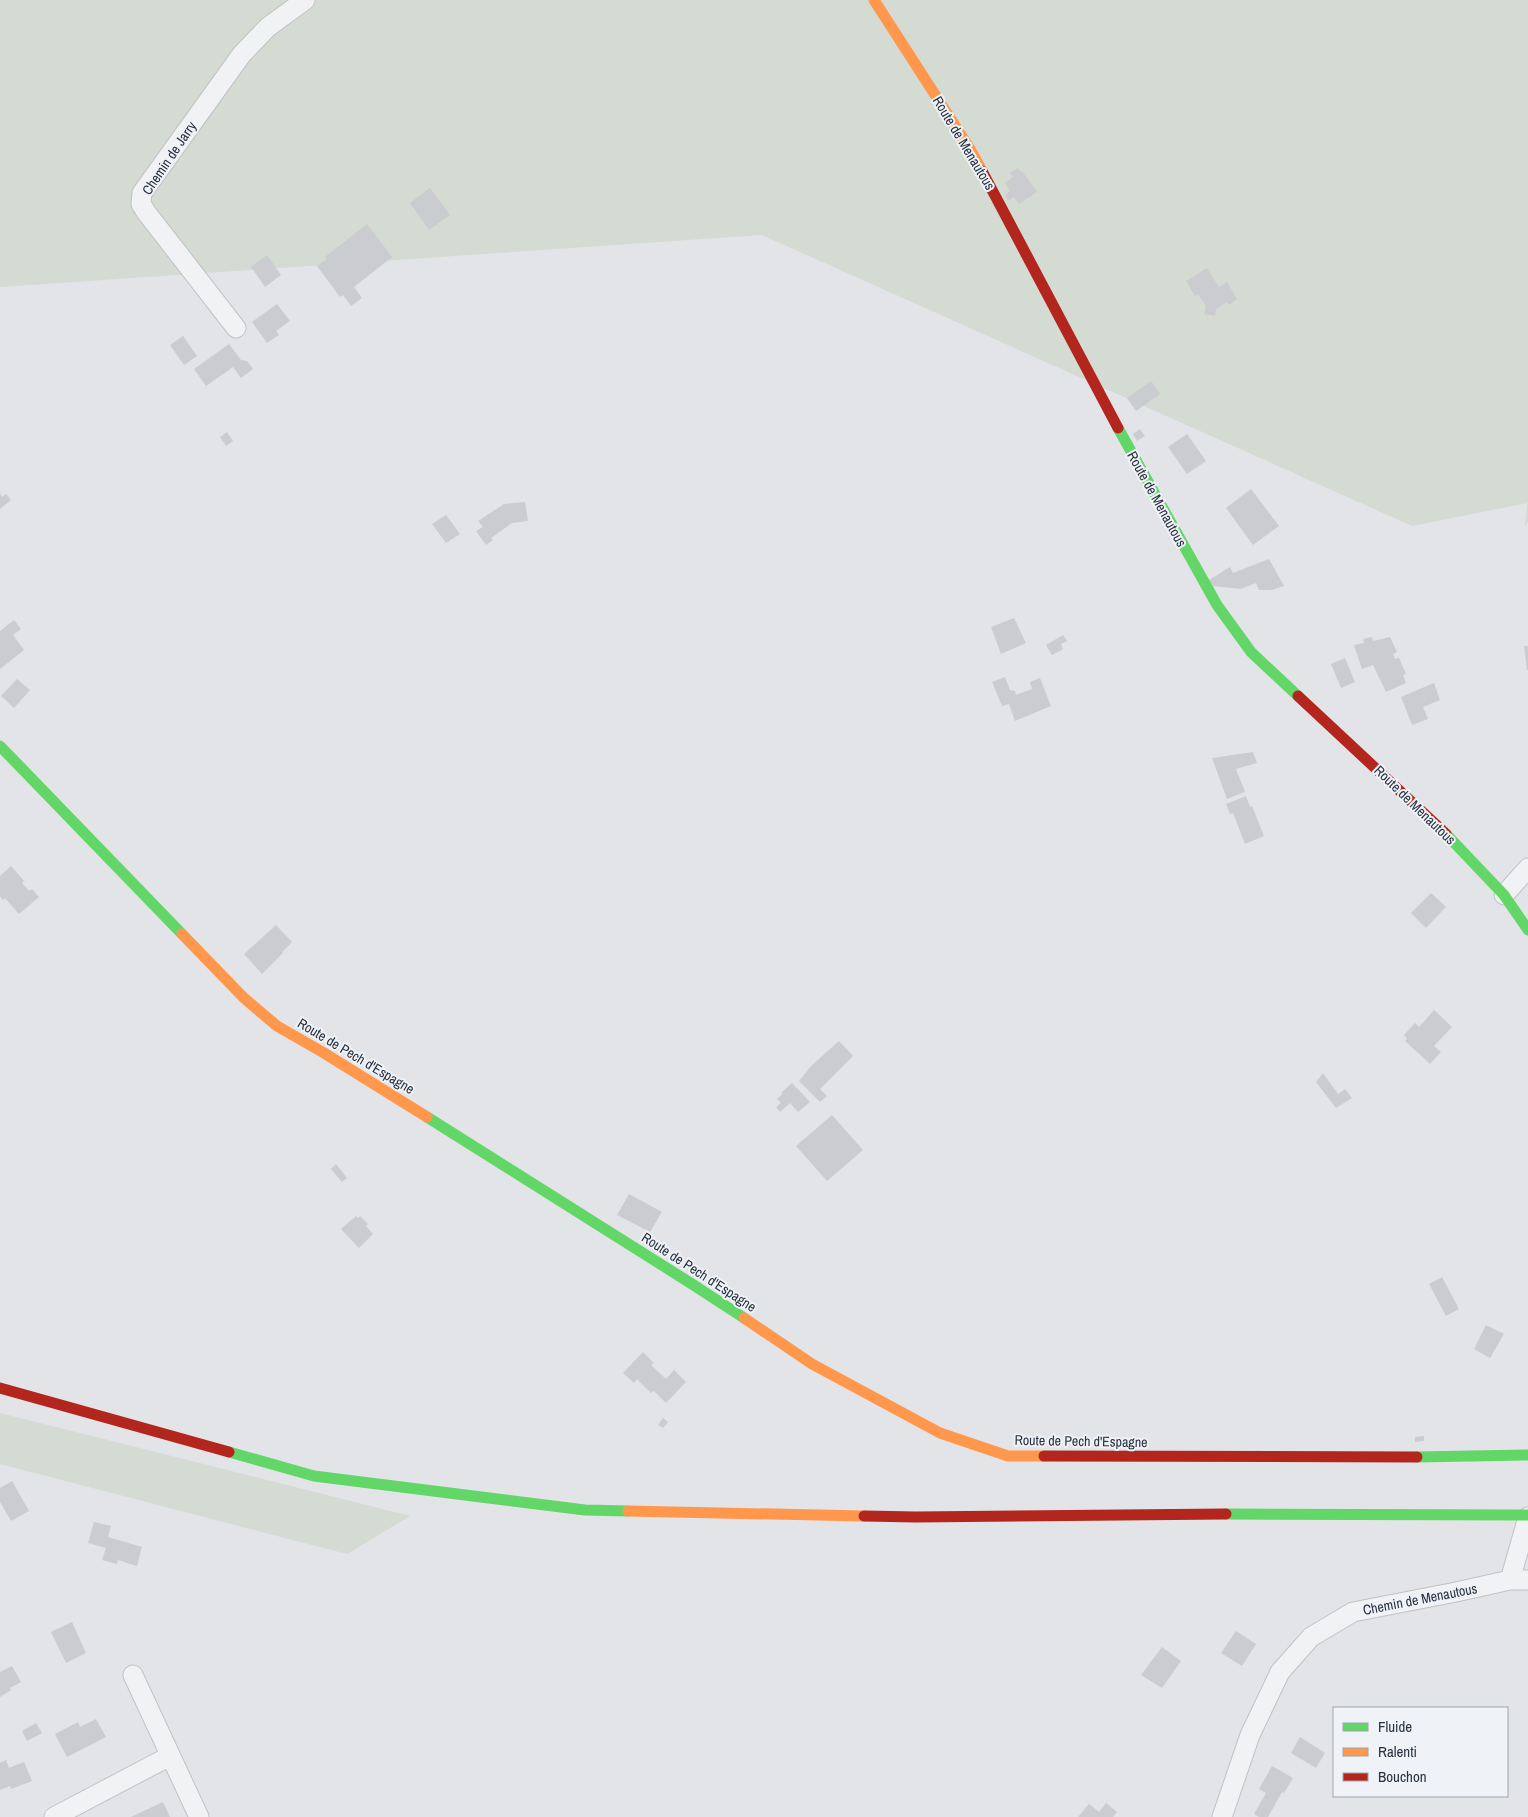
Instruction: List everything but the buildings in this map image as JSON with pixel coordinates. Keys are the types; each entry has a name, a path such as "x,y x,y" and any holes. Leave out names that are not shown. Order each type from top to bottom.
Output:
{"street":[{"name":"Chemin de Jarry","path":"236,328 146,212 141,204 142,192 242,54 268,28 305,0"},
{"name":"Route de Menautous","path":"874,0 970,149 1124,439 1222,613 1251,652 1432,819 1504,895 1528,930"},
{"name":"Route de Pech d'Espagne","path":"0,746 244,998 277,1026 332,1058 684,1279 812,1364 940,1433 1008,1456 1374,1458 1528,1455"},
{"path":"1504,895 1528,868"},
{"path":"0,1388 314,1476 585,1510 916,1516 1489,1514 1528,1516 1519,1580"},
{"name":"Chemin de Menautous","path":"1222,1817 1250,1735 1280,1672 1310,1637 1353,1612 1519,1580"},
{"path":"133,1675 199,1817"},
{"path":"54,1817 170,1756"}],"shaded area":[{"path":"0,0 1528,0 1528,522 1525,526 1527,503 1412,526 762,235 0,287"},
{"path":"0,1413 410,1516 347,1554 0,1464"}],"traffic: fast":[{"path":"1118,428 1217,605 1251,652 1298,696"},
{"path":"0,746 182,934"},
{"path":"1446,834 1504,895 1528,930"},
{"path":"427,1117 744,1318"},
{"path":"229,1452 314,1476 585,1510 628,1511"},
{"path":"1417,1457 1528,1455"},
{"path":"1226,1514 1528,1515"}],"traffic: slow":[{"path":"874,0 970,149 982,171"},
{"path":"182,934 244,998 277,1026 427,1117"},
{"path":"744,1318 812,1364 940,1433 1008,1456 1044,1456"},
{"path":"628,1511 864,1516"}],"traffic: jam":[{"path":"982,171 1118,428"},
{"path":"1298,696 1446,834"},
{"path":"0,1388 229,1452"},
{"path":"1044,1456 1417,1457"},
{"path":"864,1516 1226,1514"}]}
